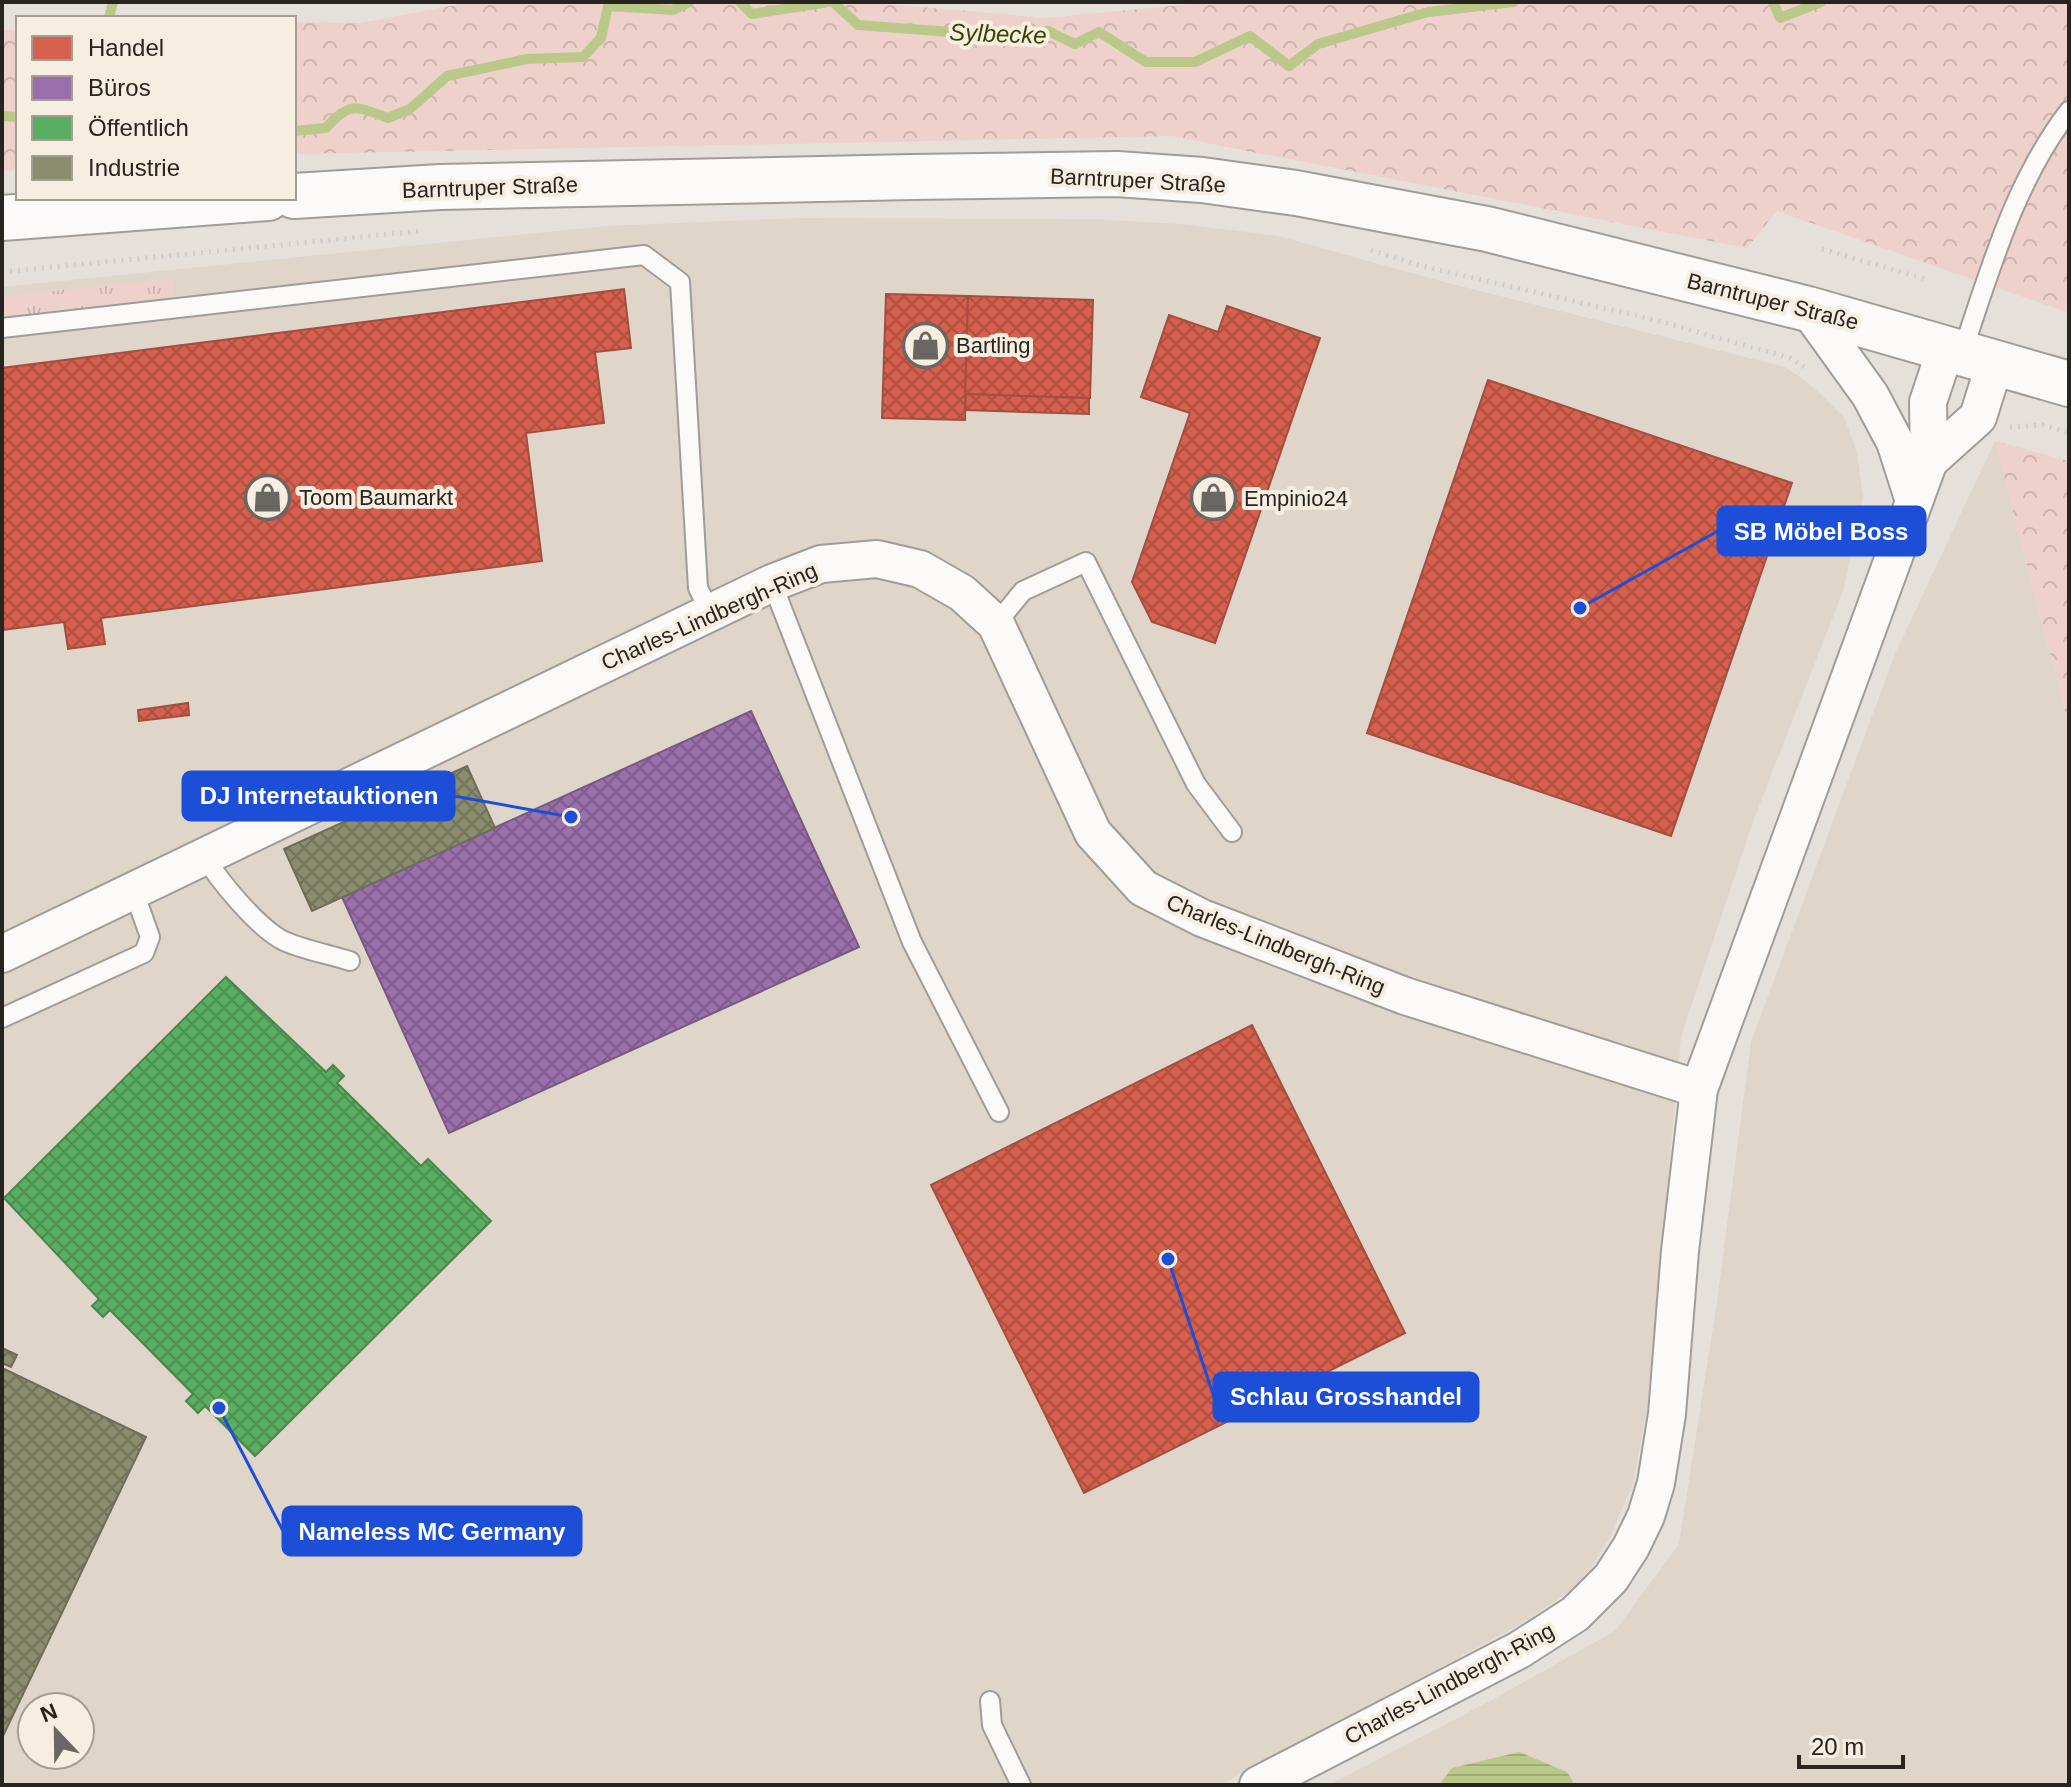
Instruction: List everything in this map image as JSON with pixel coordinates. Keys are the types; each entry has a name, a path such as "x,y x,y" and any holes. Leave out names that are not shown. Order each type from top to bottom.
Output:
{"main road":[{"name":"Barntruper Straße","path":"296,196 440,187 912,177 1117,174 1202,180 1296,193 1487,229 1808,309 2069,384"},
{"path":"2,218 241,200"}],"street":[{"path":"1808,309 1870,395 1895,442 1913,498"},
{"name":"Charles-Lindbergh-Ring","path":"1929,461 1978,417 1968,354"},
{"name":"Charles-Lindbergh-Ring","path":"1258,1785 1519,1650 1575,1614 1611,1578 1631,1547 1646,1516 1656,1483 1667,1414 1680,1251 1699,1089 1929,461 1928,402 1968,354"},
{"name":"Charles-Lindbergh-Ring","path":"2,954 772,583 821,564 877,559 920,569 962,593 996,624 1093,833 1143,888 1202,918 1405,996 1699,1089"}],"lane":[{"path":"1968,354 2006,224 2053,132 2069,111"},
{"path":"2,328 644,255 680,282 698,588 710,612"},
{"path":"996,624 1023,591 1086,562 1196,784 1232,832"},
{"path":"772,583 912,942 999,1112"},
{"path":"204,855 224,887 274,935 350,961"},
{"path":"2,1018 144,953 150,937 133,889"},
{"path":"990,1701 992,1725 1021,1785"}],"path":[{"path":"2,272 428,230"},
{"path":"1365,248 1418,265 1655,320 1790,358 1812,371"},
{"path":"1822,249 1925,279"},
{"path":"2011,427 2043,425 2069,433"}],"shaded area":[{"path":"800,218 1089,219 1181,224 1278,236 1444,282 1785,367 1812,386 1844,417 1857,452 1863,497 1843,591 1754,819 1681,1036 1647,1407 1633,1484 1609,1538 1590,1569 1565,1595 1513,1628 1220,1785 2,1785 2,287 607,226"},
{"path":"1995,441 2069,727 2069,1785 1329,1785 1615,1631 1679,1544 1717,1302 1751,1042 1895,654"},
{"path":"1519,1752 1567,1772 1575,1785 1439,1785 1452,1768"}],"green space":[{"path":"471,2 862,2 1046,18 1214,2 2069,2 2069,313 1777,211 1747,248 1171,136 296,154 296,22 361,23"},
{"path":"2,30 16,30 16,170 2,171"},
{"path":"173,279 173,296 2,321 2,296"},
{"path":"1995,441 2069,461 2069,727"}],"building: Handel":[{"name":"Toom Baumarkt","path":"624,289 631,348 595,352 604,423 526,433 542,561 101,618 105,644 68,649 64,622 2,630 2,368"},
{"name":"Bartling","path":"886,294 968,296 965,420 882,418"},
{"path":"968,296 1093,300 1090,398 965,395"},
{"name":"Empinio24","path":"1227,306 1320,338 1215,643 1152,622 1132,582 1190,413 1141,397 1169,315 1218,332"},
{"path":"1488,380 1792,483 1671,836 1367,733"},
{"path":"966,394 1089,398 1089,414 965,410"},
{"path":"188,703 189,715 139,721 138,710"},
{"path":"1252,1025 1405,1333 1084,1493 931,1185"}],"building: Büros":[{"path":"751,711 859,947 449,1133 342,897"}],"building: Öffentlich":[{"path":"226,977 326,1072 333,1065 344,1076 337,1083 421,1166 428,1159 491,1221 255,1456 205,1406 198,1413 186,1401 193,1394 110,1310 103,1317 92,1306 99,1299 4,1198"}],"building: Industrie":[{"path":"467,766 495,828 312,911 284,849"},
{"path":"2,1348 17,1355 11,1367 2,1363"},
{"path":"2,1368 146,1437 24,1691 16,1691 16,1709 2,1738"}],"waterway":[{"path":"110,16 113,2"},
{"name":"Sylbecke","path":"296,131 326,128 341,113 354,108 388,118 410,109 447,76 527,59 583,57 601,38 608,6 673,10 689,2"},
{"name":"Sylbecke","path":"740,2 752,14 828,2"},
{"name":"Sylbecke","path":"833,2 858,25 1017,37 1048,31 1075,44 1099,32 1146,62 1195,62 1250,36 1289,66 1318,44 1428,12 1514,2"},
{"name":"Sylbecke","path":"1773,2 1780,18 1821,2"},
{"name":"Sylbecke","path":"2,116 16,117"}],"place":[{"name":"Bartling","path":"925,345"},
{"name":"Toom Baumarkt","path":"268,497"},
{"name":"Empinio24","path":"1213,498"},
{"name":"SB Möbel Boss","path":"1580,608"},
{"name":"DJ Internetauktionen","path":"571,817"},
{"name":"Schlau Grosshandel","path":"1168,1259"},
{"name":"Nameless MC Germany","path":"219,1408"}]}
